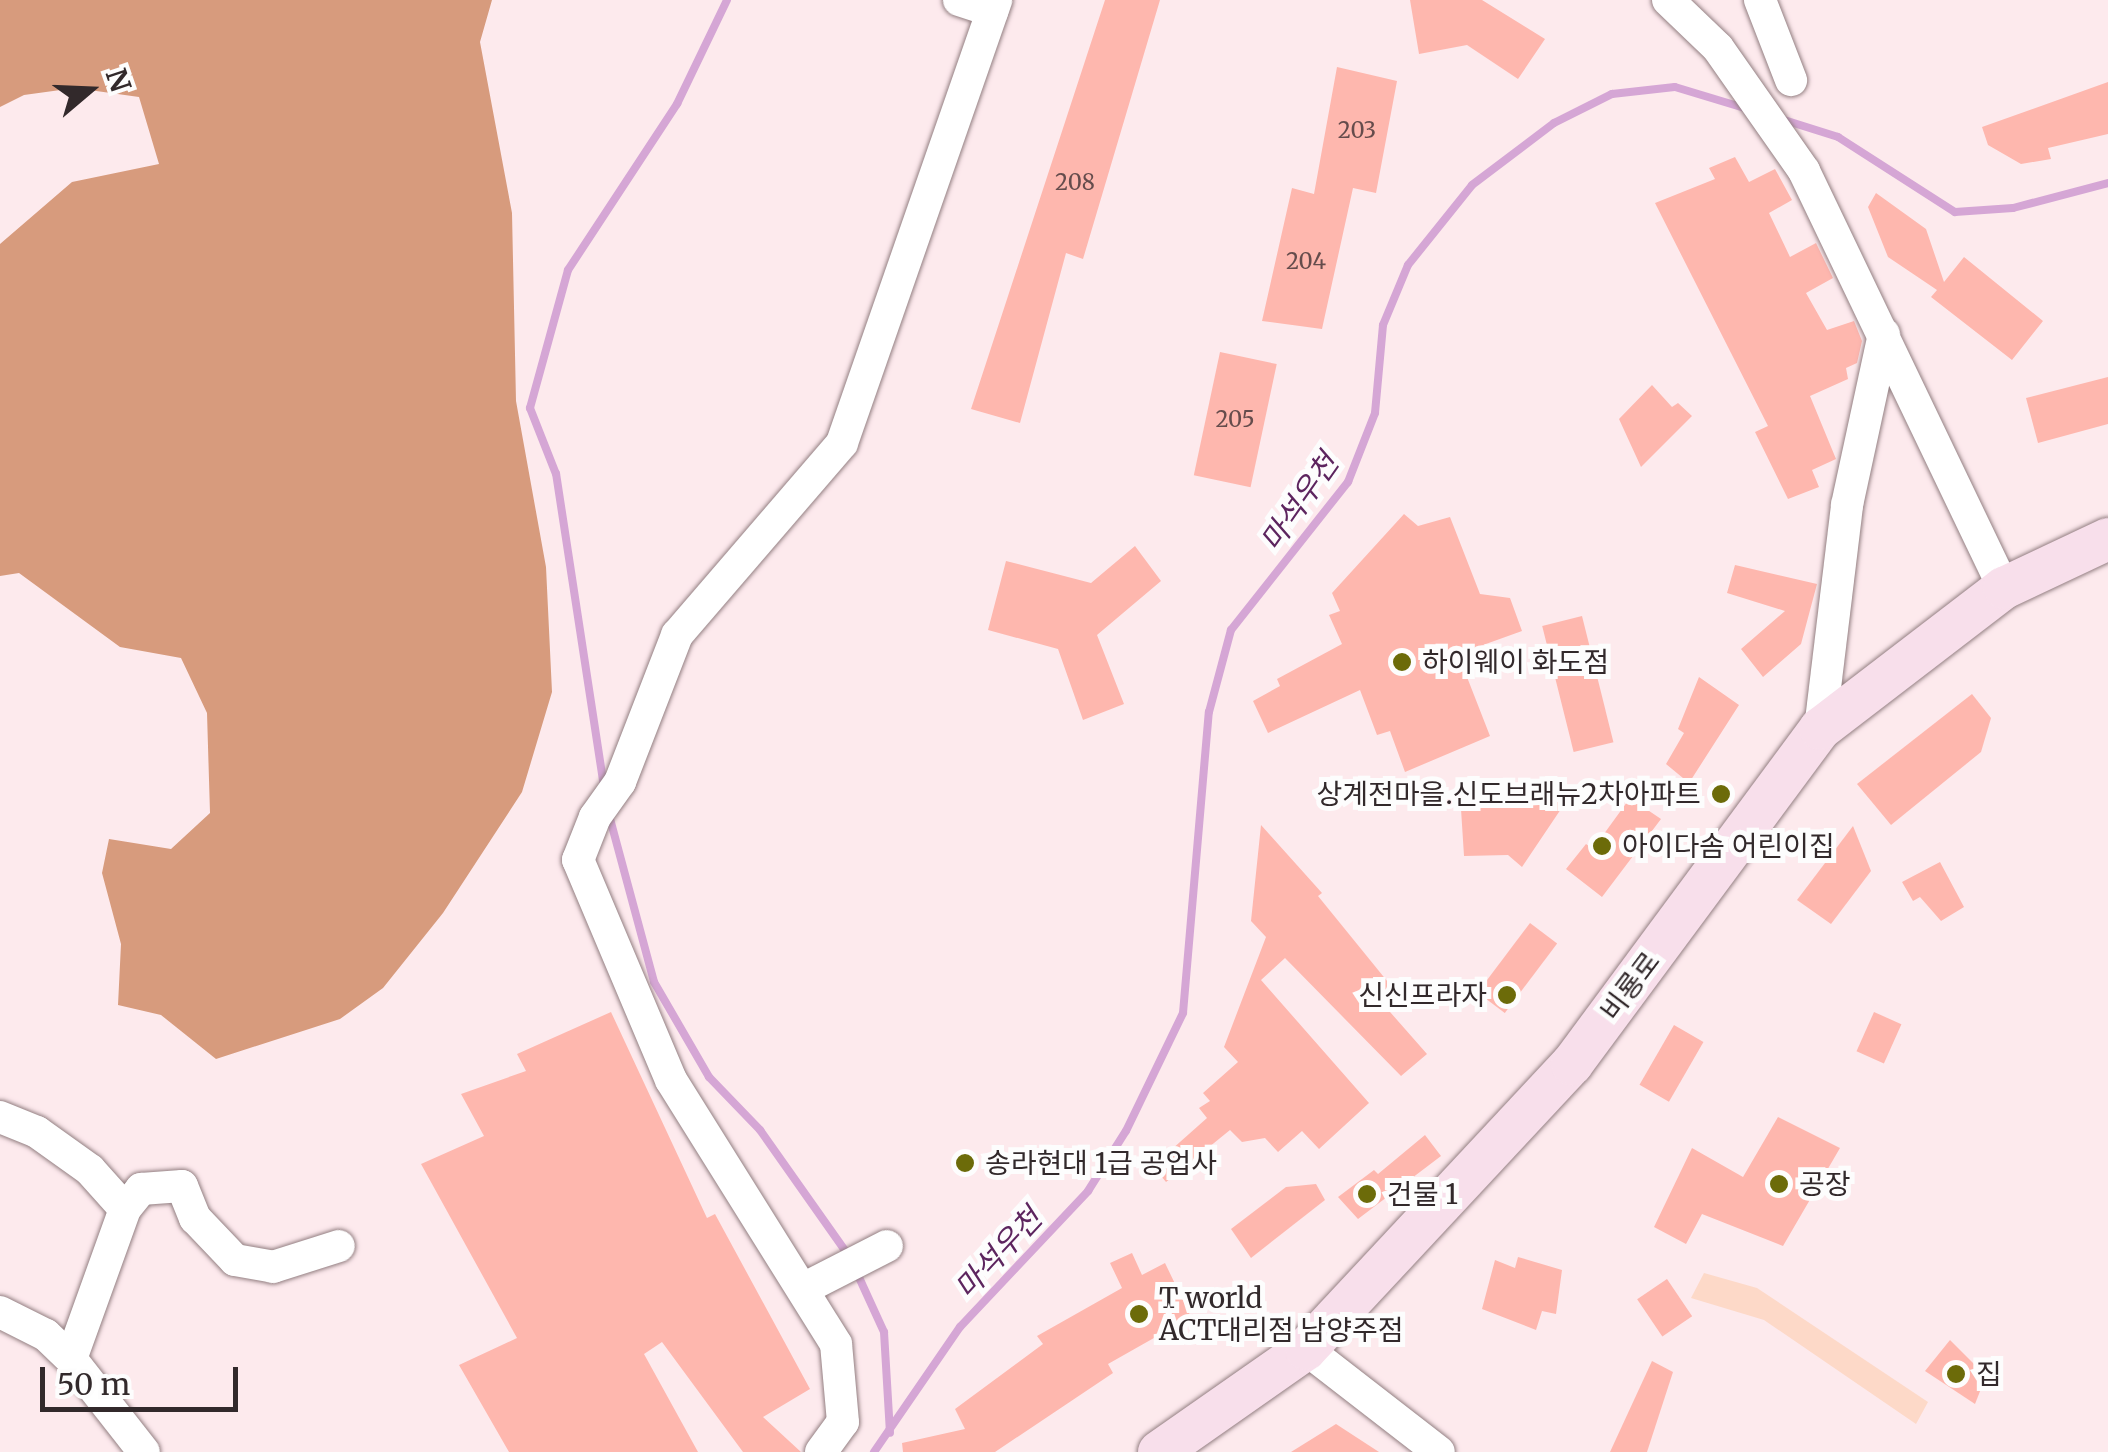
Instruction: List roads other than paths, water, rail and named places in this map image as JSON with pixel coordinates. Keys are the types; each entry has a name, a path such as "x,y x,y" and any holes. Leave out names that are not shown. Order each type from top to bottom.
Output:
{"main road":[{"name":"비룡로","path":"1159,1452 1306,1349 1572,1064 1820,730 2004,588 2108,539"}],"street":[{"path":"821,1452 843,1422 836,1344 805,1288 671,1080 578,860 594,816 620,782 678,635 842,443 994,5 958,0"},
{"path":"1668,0 1718,48 1804,170 2004,588"},
{"path":"1760,0 1791,80"},
{"path":"1820,730 1847,505 1884,334"},
{"path":"0,1117 37,1132 90,1170 124,1209"},
{"path":"71,1359 124,1209 142,1189 182,1186 195,1218 235,1260 273,1267 339,1246"},
{"path":"805,1288 878,1251"},
{"path":"0,1312 46,1335 71,1359 144,1452"},
{"path":"1306,1349 1438,1452"}],"waterway":[{"path":"604,787 556,474 530,408 568,270 677,104 727,0"},
{"name":"마석우천","path":"874,1452 960,1327 1088,1191 1126,1131 1183,1013 1209,712 1231,630 1348,482 1375,413 1383,325 1408,265 1472,185 1554,123 1612,94 1675,87 1748,109"},
{"name":"마석우천","path":"1781,119 1838,137 1955,212 2013,208 2108,183"},
{"path":"609,815 654,982 709,1077 760,1130 849,1256"},
{"path":"857,1273 884,1332 890,1433"}],"place":[{"name":"하이웨이 화도점","path":"1402,662"},
{"name":"상계전마을.신도브래뉴2차아파트","path":"1721,794"},
{"name":"아이다솜 어린이집","path":"1602,846"},
{"name":"신신프라자","path":"1507,995"},
{"name":"송라현대 1급 공업사","path":"965,1163"},
{"name":"공장","path":"1779,1184"},
{"name":"건물 1","path":"1367,1194"},
{"name":"T world ACT대리점 남양주점","path":"1139,1314"},
{"name":"집","path":"1956,1374"}]}
